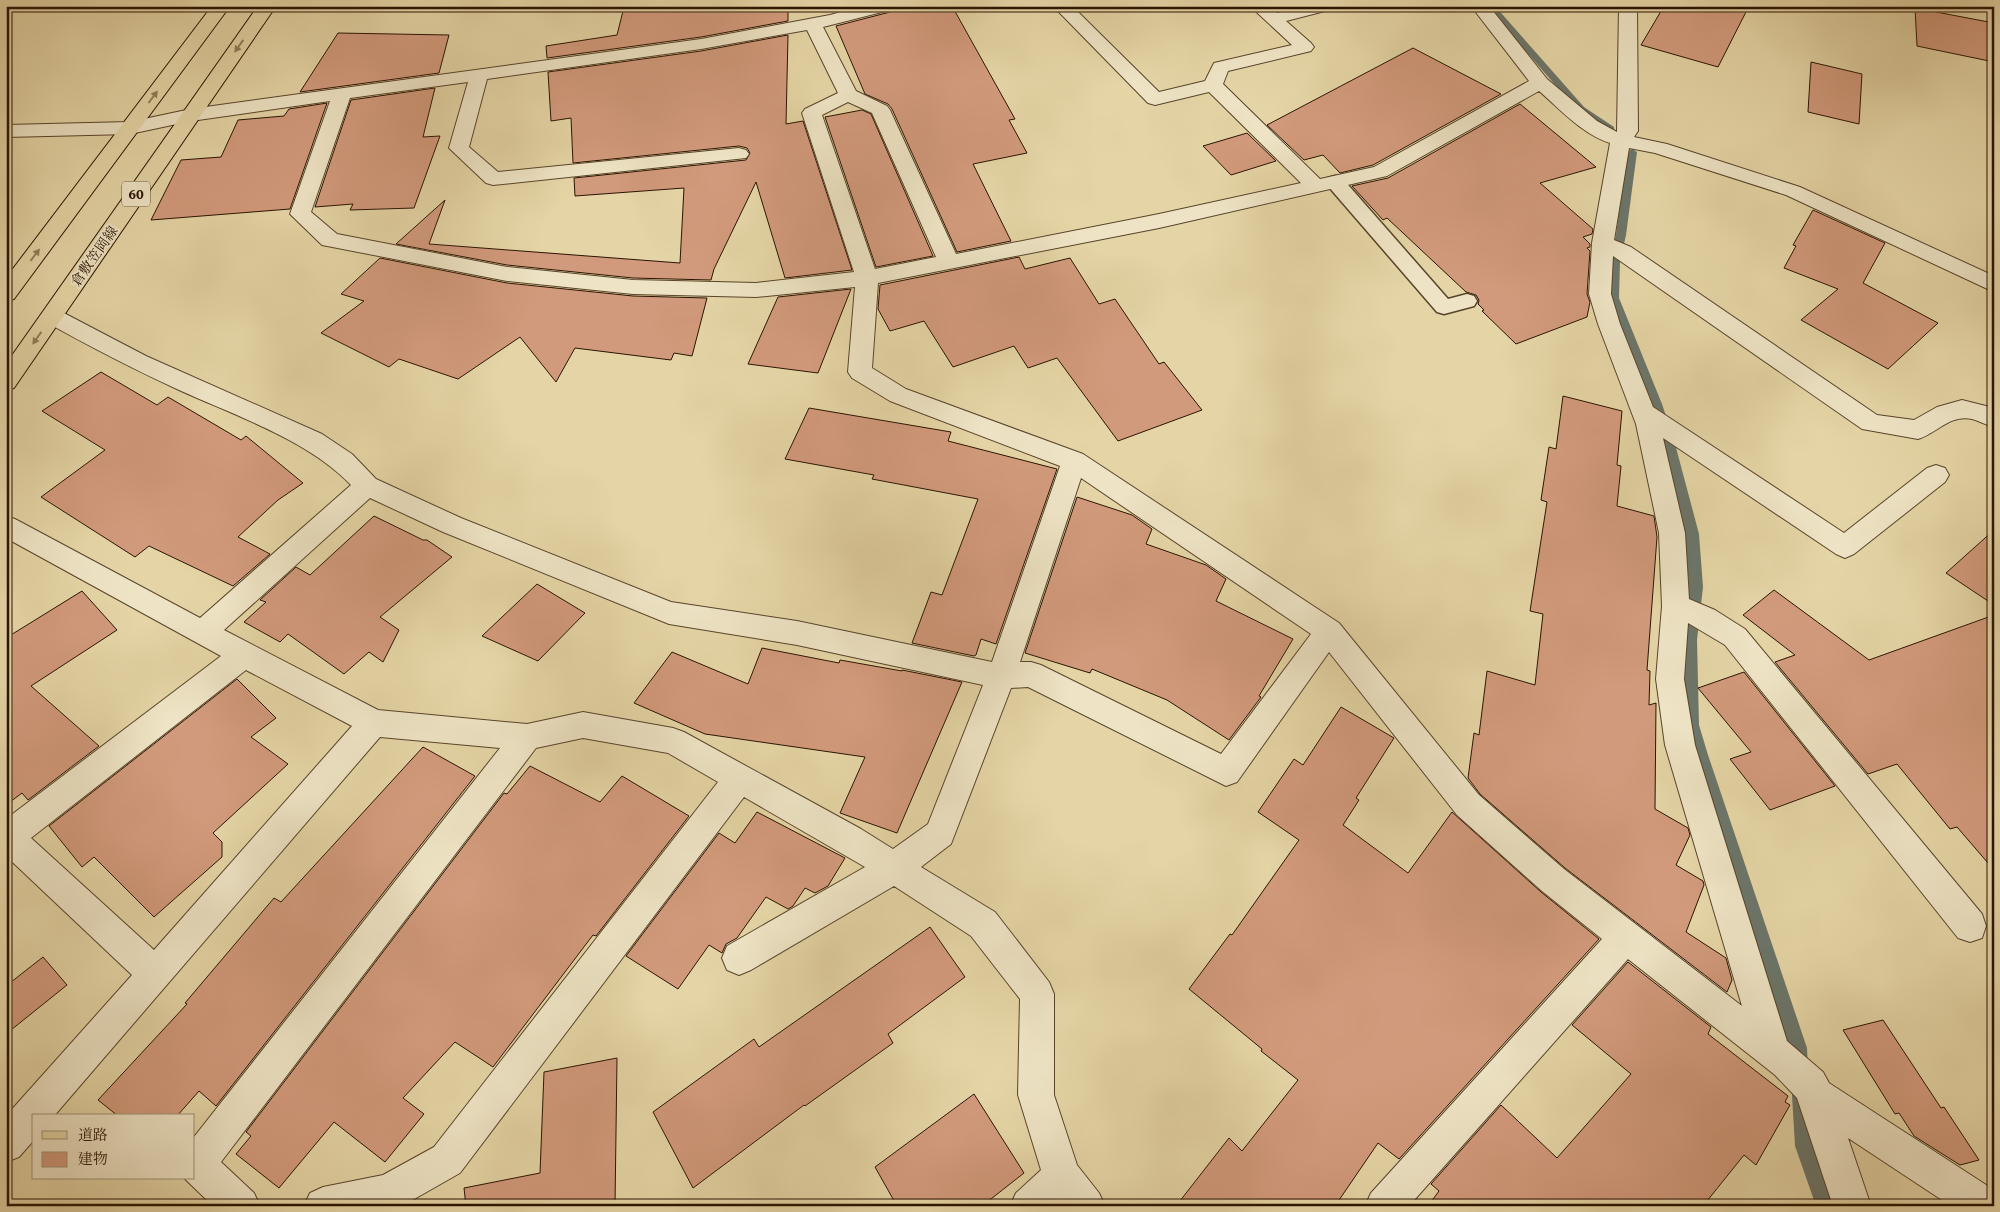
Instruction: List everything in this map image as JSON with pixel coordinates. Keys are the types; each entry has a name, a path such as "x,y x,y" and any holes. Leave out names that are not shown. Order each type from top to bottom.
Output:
{"main road":[{"path":"6,294 220,6"},
{"name":"倉敷笠岡線","path":"6,382 267,6"}],"street":[{"path":"6,131 130,128 191,115 701,44 812,23 884,6"},
{"path":"1062,6 1155,99 1213,85"},
{"path":"1213,85 1220,67 1305,47 1259,6"},
{"path":"1274,19 1323,6"},
{"path":"1480,6 1540,83 1590,126 1605,135 1660,148 1793,191 1994,285"},
{"path":"1628,6 1628,131 1621,140 1613,247 1600,294 1609,324 1645,413 1690,612 1670,679 1680,745 1796,1074 1852,1206"},
{"path":"812,23 848,95 880,110 949,262"},
{"path":"479,76 459,148 493,179 738,154"},
{"path":"342,95 300,214 330,240 507,274 633,287 756,290 867,278 1159,221 1380,172 1540,83"},
{"path":"1213,85 1325,184"},
{"path":"848,95 812,113 867,278 860,372 898,395 1074,461 1329,631 1468,805 1552,880 1796,1074 1986,1206"},
{"path":"1613,247 1871,423 1918,430 1948,410 1975,409 1994,418"},
{"path":"52,316 138,362 313,441 343,461 367,486 452,525 669,613 797,633 1001,676 1031,674 1226,772 1329,631"},
{"path":"1645,413 1845,547 1936,476"},
{"path":"739,958 894,868 940,834 1001,676 1074,461"},
{"path":"203,632 367,486"},
{"path":"6,526 374,723 400,727 527,737 583,725 674,741 850,840 983,924 1037,994 1036,1095 1062,1176 1086,1206"},
{"path":"1690,612 1735,637 1970,926"},
{"path":"155,974 8,837 244,655"},
{"path":"32,1114 374,723"},
{"path":"241,1206 196,1164 527,737"},
{"path":"323,1206 388,1194 447,1160 739,779"},
{"path":"1384,1206 1626,937"},
{"path":"6,1144 32,1114"},
{"path":"1029,1206 1062,1176"}],"lane":[{"path":"1325,184 1444,306 1467,301"}],"building":[{"path":"652,6 788,6 788,21 701,37 547,58 546,46 617,35 623,11 651,9"},
{"path":"895,6 952,6 1015,119 1009,120 1027,153 973,164 1011,241 957,252 892,109 888,104 865,94 836,26 890,12"},
{"path":"1664,6 1749,6 1718,67 1641,45"},
{"path":"1915,8 1994,23 1994,62 1917,46"},
{"path":"338,33 449,35 439,73 300,92"},
{"path":"788,35 786,124 803,121 852,270 785,278 756,182 714,269 711,280 633,278 507,265 396,244 445,200 429,244 680,263 684,188 575,196 574,178 746,160 750,153 747,148 739,146 573,163 571,118 551,121 548,72 701,51"},
{"path":"1413,48 1501,94 1373,165 1340,173 1323,155 1304,160 1267,125"},
{"path":"1811,62 1862,74 1859,124 1808,112"},
{"path":"435,88 423,137 440,136 414,208 350,210 353,204 315,207 351,100"},
{"path":"327,103 290,209 151,220 181,160 221,157 238,120 284,116 289,109"},
{"path":"1520,104 1596,167 1540,183 1593,229 1592,234 1583,237 1590,244 1590,247 1587,248 1590,251 1587,294 1590,302 1587,317 1516,344 1482,311 1484,310 1478,304 1479,300 1476,295 1466,292 1387,218 1383,220 1352,186 1388,178"},
{"path":"862,110 871,114 933,256 876,267 825,117"},
{"path":"1247,133 1276,161 1231,175 1203,146"},
{"path":"1813,210 1885,243 1863,283 1938,323 1888,369 1801,320 1838,289 1784,268 1796,246 1793,245"},
{"path":"1019,257 1025,269 1070,258 1099,304 1115,299 1159,364 1164,362 1202,410 1118,441 1057,358 1028,368 1014,346 953,367 924,321 890,331 878,309 880,285"},
{"path":"380,258 507,283 633,296 707,298 692,356 674,353 671,360 575,348 556,382 520,337 458,379 399,359 389,367 321,333 364,301 341,294"},
{"path":"851,289 818,373 748,364 778,297"},
{"path":"101,372 157,405 168,397 241,440 246,436 303,483 278,500 238,537 270,554 233,586 149,546 135,557 41,497 105,450 42,411"},
{"path":"1563,396 1622,411 1617,465 1621,466 1617,506 1654,516 1657,537 1647,670 1650,671 1649,705 1656,703 1655,809 1688,828 1690,835 1676,865 1703,881 1704,885 1686,932 1726,958 1732,980 1727,992 1565,868 1480,794 1468,778 1474,733 1479,735 1487,671 1535,685 1543,614 1530,611 1547,502 1541,500 1549,447 1556,449"},
{"path":"809,408 951,432 948,441 1057,469 996,644 981,639 974,656 912,643 931,592 942,595 978,499 872,479 874,475 785,459"},
{"path":"1077,497 1132,515 1152,529 1146,544 1206,565 1226,579 1216,601 1293,639 1259,696 1261,697 1229,740 1167,700 1092,669 1090,673 1025,653"},
{"path":"374,516 423,540 427,540 452,557 380,617 399,630 383,662 369,652 344,674 288,634 280,642 244,622 266,602 260,600 296,567 310,575"},
{"path":"1994,530 1994,605 1946,573"},
{"path":"537,584 585,613 538,661 482,636"},
{"path":"1774,590 1869,660 1994,615 1994,870 1957,827 1950,829 1897,764 1868,774 1775,662 1795,655 1743,615"},
{"path":"82,591 117,630 31,686 99,746 28,800 22,793 6,805 6,638"},
{"path":"762,648 839,663 840,660 962,682 897,833 840,813 865,757 705,734 634,703 672,652 748,684"},
{"path":"1744,672 1835,786 1770,810 1730,759 1751,752 1698,688"},
{"path":"237,679 276,718 251,737 288,764 213,833 222,842 222,857 154,917 94,857 82,867 49,826"},
{"path":"1341,707 1394,738 1356,798 1359,800 1343,825 1408,873 1452,812 1541,892 1599,939 1399,1159 1378,1143 1335,1206 1176,1206 1229,1138 1242,1151 1298,1080 1189,989 1230,934 1232,935 1299,840 1258,812 1294,759 1303,765"},
{"path":"423,747 475,776 216,1106 199,1091 179,1114 116,1114 98,1100 187,1004 185,1003 274,898 281,902"},
{"path":"530,766 600,802 622,776 689,816 596,936 593,935 493,1067 455,1042 403,1098 424,1114 385,1162 334,1122 279,1188 236,1154 251,1136 246,1132 504,793 507,794"},
{"path":"757,812 845,858 828,886 815,893 805,888 793,906 788,909 766,897 737,938 726,944 722,953 709,945 678,989 626,956 719,833 735,843"},
{"path":"930,927 965,977 888,1034 893,1043 804,1105 693,1188 653,1112 754,1039 759,1047"},
{"path":"43,957 67,985 6,1034 6,986"},
{"path":"1628,962 1711,1027 1708,1034 1788,1096 1785,1102 1790,1105 1756,1165 1744,1155 1703,1206 1428,1206 1439,1191 1431,1184 1501,1105 1557,1158 1631,1074 1572,1025"},
{"path":"1883,1020 1941,1108 1944,1107 1979,1160 1960,1165 1914,1136 1899,1113 1895,1114 1843,1030"},
{"path":"617,1058 615,1206 466,1206 464,1188 540,1173 544,1072"},
{"path":"974,1094 1024,1173 982,1206 897,1206 875,1167"}],"waterway":[{"path":"1490,6 1581,109 1611,129"},
{"path":"1632,152 1621,235 1615,262 1613,298 1656,404 1668,440 1692,534 1696,587 1690,640 1692,725 1700,755 1798,1048 1799,1069"},
{"path":"1801,1095 1804,1146 1825,1206"}]}
